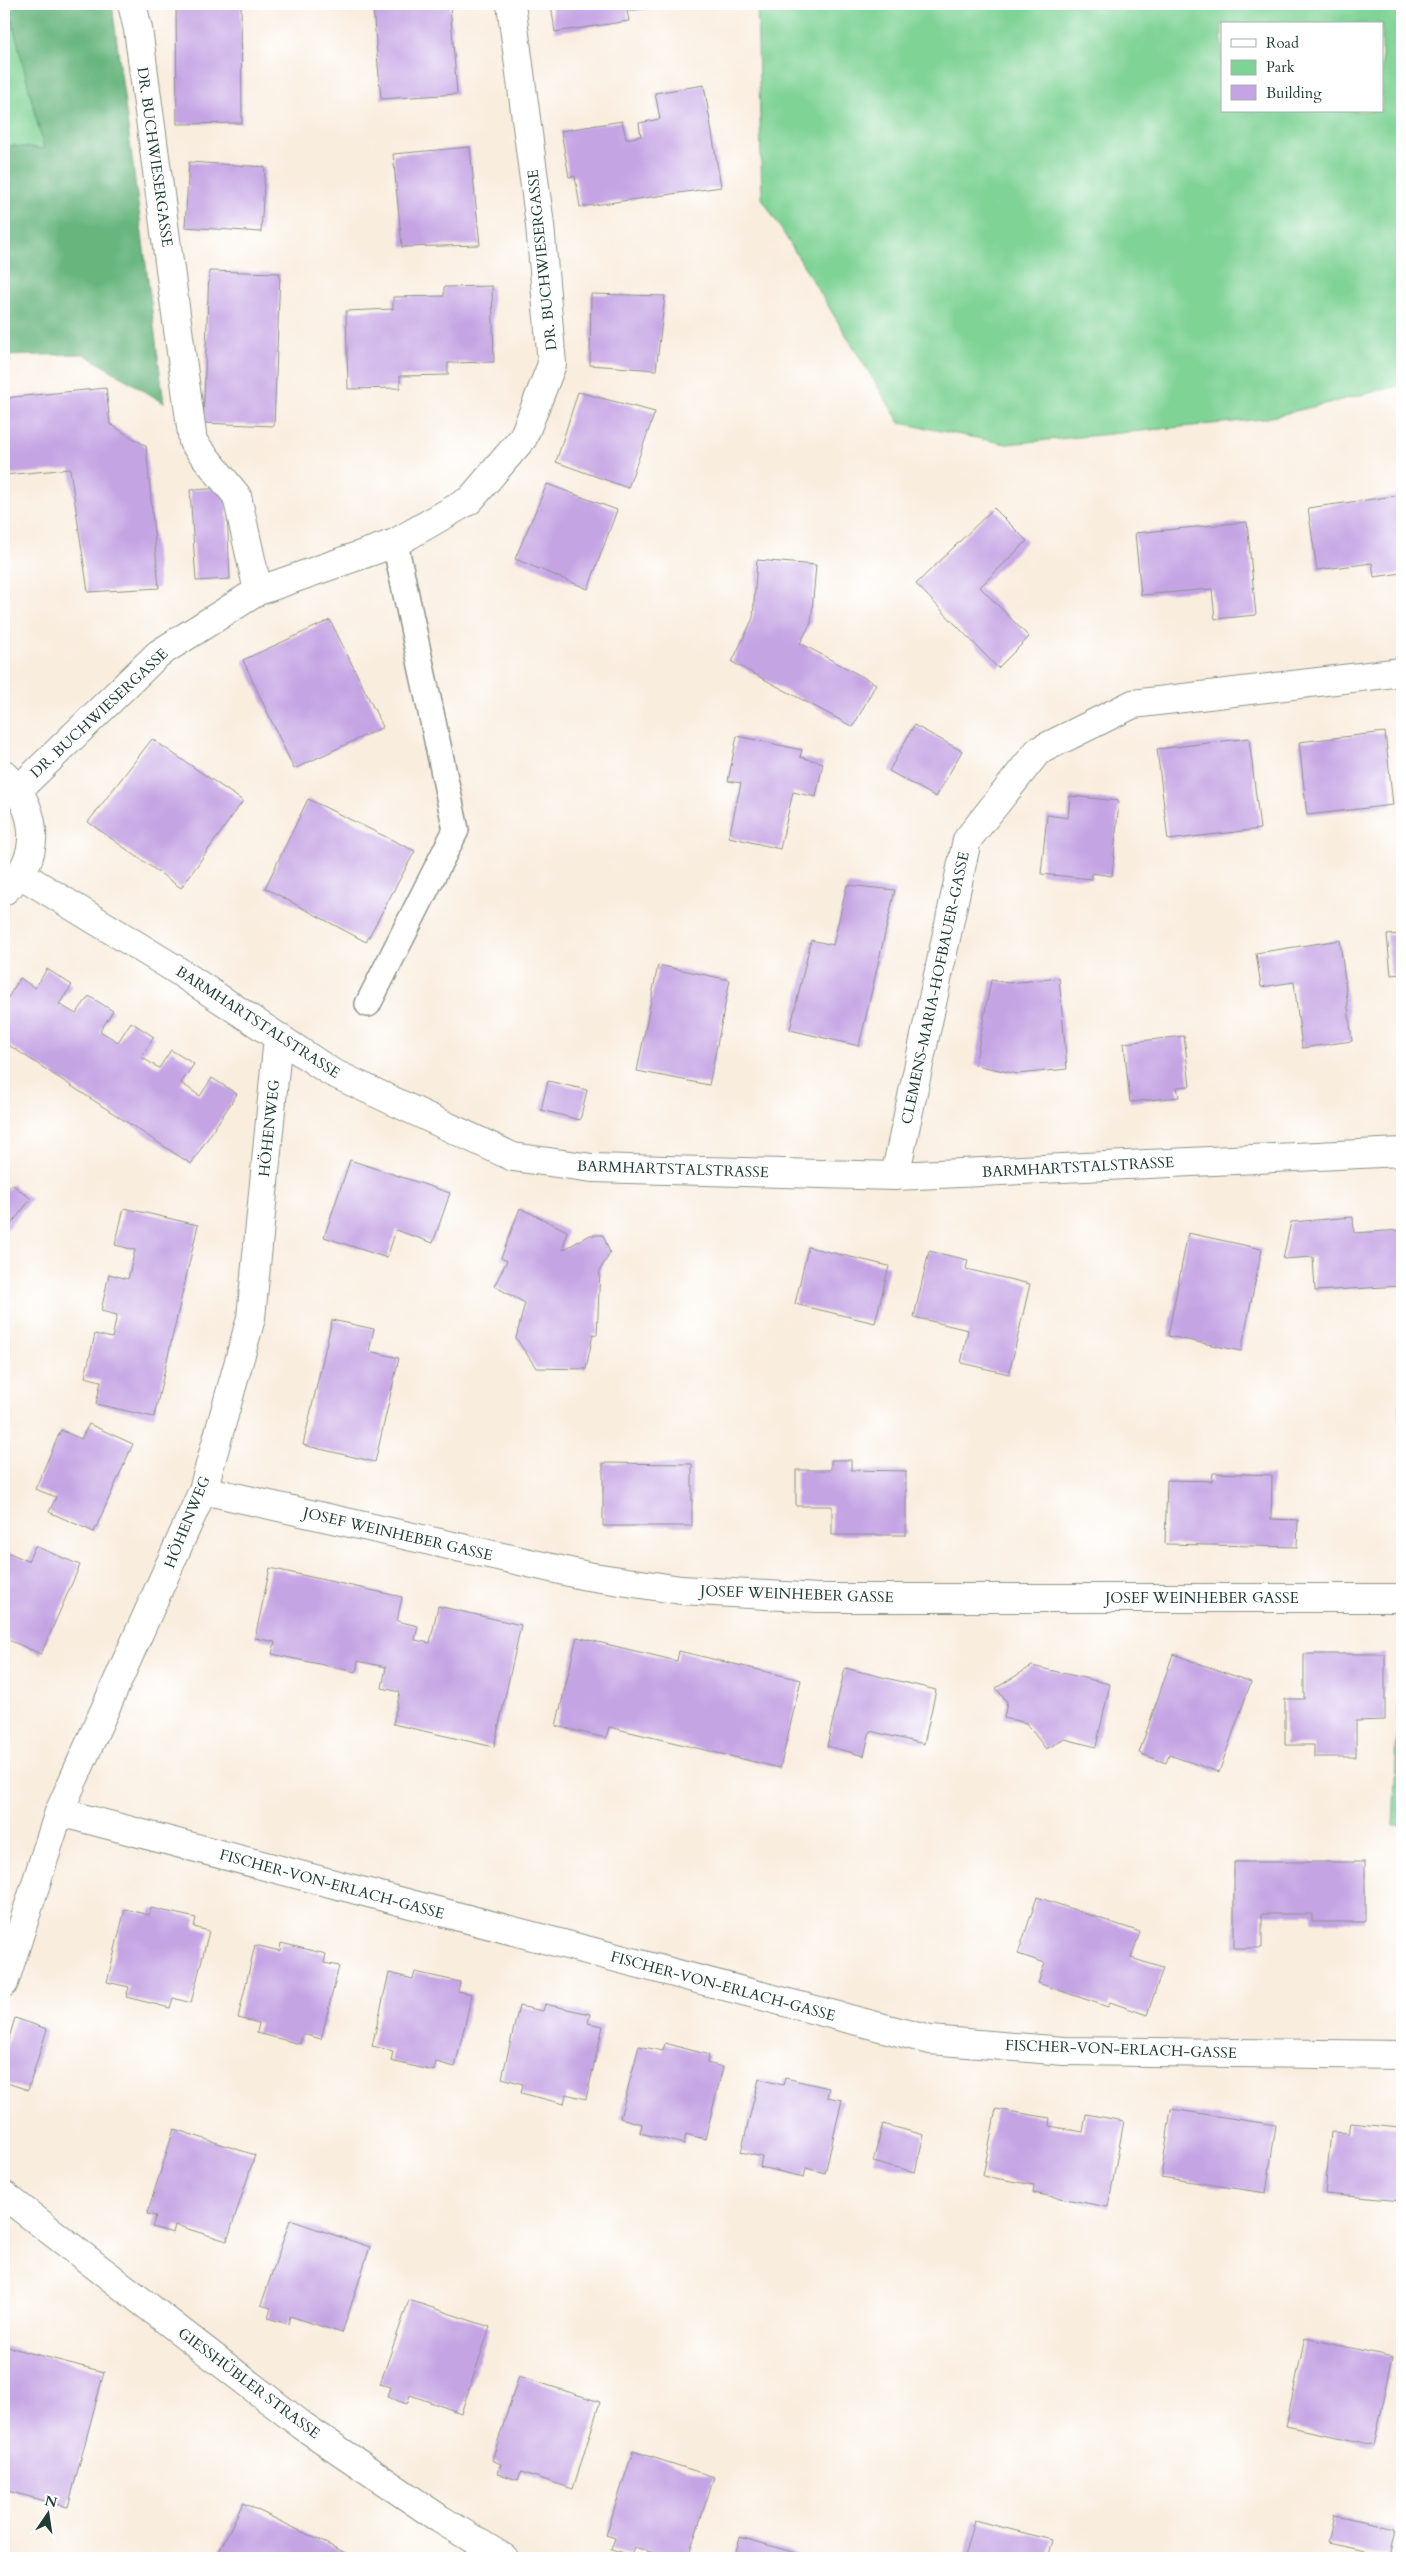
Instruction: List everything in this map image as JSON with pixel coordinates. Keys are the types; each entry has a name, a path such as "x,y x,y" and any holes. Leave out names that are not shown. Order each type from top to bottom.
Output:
{"street":[{"name":"DR. BUCHWIESERGASSE","path":"132,4 138,29 193,442 237,496 258,591"},
{"name":"DR. BUCHWIESERGASSE","path":"12,883 30,853 33,831 29,809 11,781 158,654 258,591 395,543 470,500 523,438 552,364 540,225 511,4"},
{"name":"CLEMENS-MARIA-HOFBAUER-GASSE","path":"895,1176 966,840 1038,751 1134,704 1402,672"},
{"name":"BARMHARTSTALSTRASSE","path":"12,883 172,967 331,1072 512,1157 592,1168 895,1176 1402,1152"},
{"name":"HÖHENWEG","path":"4,1983 59,1812 203,1490 250,1318 278,1037"},
{"name":"JOSEF WEINHEBER GASSE","path":"203,1490 587,1576 681,1590 818,1598 1402,1598"},
{"name":"FISCHER-VON-ERLACH-GASSE","path":"59,1812 930,2040 1064,2050 1402,2055"},
{"name":"GIESSHÜBLER STRASSE","path":"4,2195 303,2426 440,2519 504,2558"}],"lane":[{"path":"368,1004 456,830 395,543"}],"green space":[{"path":"4,4 8,4 44,149 4,145"},
{"path":"8,4 112,4 164,403 84,354 4,356 4,145 44,149"},
{"path":"757,4 1402,4 1402,385 1263,419 1007,444 900,423 762,198"},
{"path":"1402,1630 1402,1826 1393,1826"}],"building":[{"path":"176,4 241,4 242,123 177,124"},
{"path":"404,4 450,4 457,94 381,99 373,8"},
{"path":"551,4 673,5 627,11 629,21 555,32"},
{"path":"704,85 721,187 580,207 575,176 569,177 561,131 622,121 626,139 641,136 639,123 660,119 655,93"},
{"path":"470,147 480,245 402,247 393,154"},
{"path":"189,162 265,167 261,232 185,227"},
{"path":"209,271 280,273 274,426 203,423"},
{"path":"492,286 494,362 448,363 448,375 400,376 400,388 348,389 346,311 393,309 393,297 444,296 444,287"},
{"path":"591,294 665,296 656,370 590,365"},
{"path":"106,388 110,424 146,446 159,588 88,592 70,469 4,475 4,398"},
{"path":"578,392 655,412 628,488 556,462"},
{"path":"547,484 617,510 588,589 515,559"},
{"path":"226,488 230,579 196,581 190,490"},
{"path":"1402,495 1402,573 1374,577 1372,563 1317,570 1308,508"},
{"path":"994,508 1027,541 980,587 1029,637 998,668 916,584"},
{"path":"1247,522 1256,615 1215,619 1212,589 1141,595 1135,533"},
{"path":"757,560 816,565 811,623 800,643 876,684 853,727 732,662 753,618"},
{"path":"330,620 383,727 294,769 243,660"},
{"path":"914,725 962,751 936,797 889,771"},
{"path":"1385,732 1393,805 1307,815 1299,742"},
{"path":"737,736 802,750 800,757 823,763 816,797 793,792 780,849 729,837 741,783 728,781"},
{"path":"1249,738 1260,829 1168,840 1157,749"},
{"path":"152,739 243,801 181,888 88,822"},
{"path":"1070,796 1119,801 1112,876 1092,873 1092,879 1041,874 1047,815 1068,818"},
{"path":"308,799 415,851 366,942 265,888"},
{"path":"847,885 895,890 859,1046 790,1030 811,940 833,945"},
{"path":"1402,934 1402,974 1391,975 1387,935"},
{"path":"1340,940 1352,1041 1302,1048 1294,982 1261,987 1256,953"},
{"path":"658,965 730,980 709,1085 637,1071"},
{"path":"47,969 72,985 59,1004 76,1014 89,996 113,1011 100,1031 118,1042 131,1022 154,1037 141,1057 159,1068 171,1050 194,1064 181,1083 200,1096 212,1078 237,1094 191,1164 4,1042 4,1004 20,978 35,988"},
{"path":"1059,978 1067,1069 1018,1074 975,1065 991,980 1009,983"},
{"path":"1184,1036 1190,1086 1177,1087 1179,1097 1130,1102 1124,1043"},
{"path":"548,1081 587,1090 580,1120 541,1110"},
{"path":"350,1160 450,1193 433,1243 396,1230 387,1258 324,1237"},
{"path":"12,1184 31,1199 4,1233 4,1194"},
{"path":"124,1208 198,1225 154,1417 96,1404 101,1381 85,1377 95,1334 112,1338 117,1315 101,1311 109,1274 128,1279 135,1250 115,1245"},
{"path":"520,1208 567,1231 563,1250 590,1235 603,1235 610,1253 600,1270 597,1335 593,1334 586,1369 536,1368 516,1338 525,1303 494,1286 507,1261 501,1258"},
{"path":"1353,1217 1354,1233 1402,1230 1402,1286 1315,1291 1313,1257 1283,1259 1291,1222"},
{"path":"1188,1233 1262,1249 1241,1351 1168,1336"},
{"path":"808,1247 889,1266 875,1323 795,1304"},
{"path":"929,1251 968,1260 966,1269 1030,1284 1009,1374 961,1363 968,1330 914,1317"},
{"path":"332,1320 374,1329 369,1351 399,1358 375,1462 303,1445"},
{"path":"1399,1402 1402,1402 1402,1433 1399,1433"},
{"path":"89,1424 133,1444 94,1532 49,1512 56,1497 35,1489 61,1430 81,1439"},
{"path":"831,1460 851,1460 851,1470 906,1471 906,1535 832,1535 832,1506 796,1506 796,1470 831,1470"},
{"path":"603,1463 692,1464 692,1526 603,1526"},
{"path":"1213,1473 1272,1475 1271,1519 1298,1520 1297,1547 1165,1544 1167,1480 1212,1481"},
{"path":"35,1546 80,1565 41,1654 4,1638 4,1560 7,1552 28,1561"},
{"path":"270,1568 402,1597 397,1621 418,1626 415,1640 430,1643 438,1606 521,1625 494,1747 393,1724 400,1692 382,1688 386,1667 358,1661 356,1672 272,1654 275,1642 255,1638"},
{"path":"577,1637 677,1661 679,1651 801,1680 780,1768 609,1727 606,1738 556,1726"},
{"path":"1173,1654 1251,1682 1219,1772 1169,1755 1166,1763 1139,1753"},
{"path":"1304,1654 1385,1654 1385,1720 1356,1721 1356,1757 1314,1757 1314,1745 1285,1745 1285,1699 1304,1699"},
{"path":"1032,1666 1110,1684 1096,1747 1065,1739 1046,1749 1026,1723 1004,1718 1007,1702 996,1688"},
{"path":"845,1668 936,1690 924,1744 870,1731 864,1756 827,1746"},
{"path":"1234,1862 1365,1862 1365,1922 1312,1922 1312,1914 1262,1914 1262,1948 1234,1948"},
{"path":"1037,1897 1140,1932 1131,1958 1163,1968 1147,2015 1110,2002 1108,2007 1038,1983 1045,1963 1018,1954"},
{"path":"151,1908 196,1918 194,1927 209,1931 191,2003 173,1998 170,2008 126,1997 129,1987 107,1982 125,1909 149,1915"},
{"path":"281,1943 326,1954 324,1963 339,1966 321,2039 303,2034 300,2044 257,2033 259,2023 238,2018 255,1945 280,1951"},
{"path":"415,1972 460,1982 458,1991 472,1994 455,2067 436,2062 434,2071 391,2061 393,2051 372,2046 389,1973 413,1979"},
{"path":"545,2004 590,2014 588,2023 603,2026 586,2099 566,2094 564,2104 521,2093 523,2084 502,2078 519,2006 543,2011"},
{"path":"15,2018 47,2029 28,2090 4,2082 4,2055"},
{"path":"665,2043 709,2055 707,2063 723,2067 705,2139 686,2134 684,2144 640,2133 642,2124 620,2118 639,2046 663,2051"},
{"path":"785,2078 829,2088 827,2097 842,2100 825,2173 806,2168 804,2177 760,2167 762,2157 741,2152 759,2079 783,2085"},
{"path":"996,2109 1050,2118 1049,2126 1083,2132 1086,2114 1124,2121 1108,2207 1033,2193 1034,2185 983,2176"},
{"path":"1171,2109 1276,2125 1266,2193 1161,2177"},
{"path":"1351,2123 1399,2128 1398,2138 1402,2139 1402,2201 1325,2194 1331,2132 1349,2133"},
{"path":"883,2124 924,2135 915,2172 873,2162"},
{"path":"174,2129 255,2155 227,2241 175,2225 173,2233 152,2227 156,2216 147,2214"},
{"path":"290,2220 370,2247 342,2333 290,2316 288,2324 268,2318 271,2308 261,2305"},
{"path":"409,2300 490,2327 461,2413 410,2395 407,2404 387,2397 390,2387 380,2384"},
{"path":"1305,2338 1393,2357 1374,2445 1286,2426"},
{"path":"4,2346 104,2372 68,2507 4,2490"},
{"path":"519,2376 600,2402 573,2489 521,2472 518,2480 498,2474 501,2464 492,2460"},
{"path":"633,2451 714,2477 688,2558 670,2558 634,2547 631,2555 611,2549 615,2538 606,2535"},
{"path":"243,2503 356,2558 216,2558"},
{"path":"1334,2515 1396,2528 1390,2556 1328,2543"},
{"path":"974,2520 1052,2540 1047,2558 964,2558"},
{"path":"740,2537 799,2554 798,2558 734,2558"}]}
